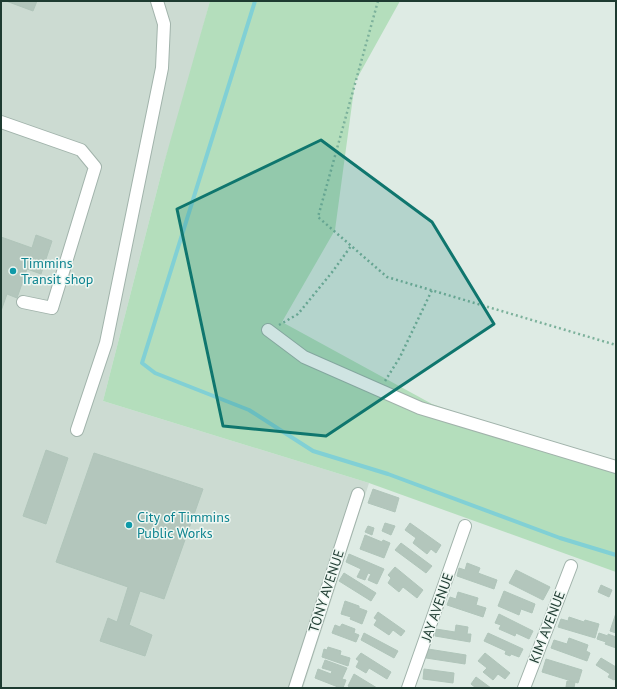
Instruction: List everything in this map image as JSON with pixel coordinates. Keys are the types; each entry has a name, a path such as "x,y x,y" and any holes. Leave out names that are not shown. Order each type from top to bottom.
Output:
{"street":[{"path":"77,430 106,343 162,68 164,24 157,1"},
{"path":"1,122 81,150 95,167 52,308 24,302"},
{"path":"268,330 304,357 420,408 616,467"},
{"name":"TONY AVENUE","path":"295,688 358,494"},
{"name":"JAY AVENUE","path":"408,688 465,526"},
{"name":"KIM AVENUE","path":"524,688 571,566"}],"path":[{"path":"378,1 318,217 387,277 616,345"},
{"path":"268,330 298,314 351,246"},
{"path":"380,390 400,357 432,290"}],"highlighted area":[{"path":"321,140 432,222 494,324 326,436 223,426 177,209"}],"shaded area":[{"path":"1,1 210,1 180,113 164,163 103,401 369,483 303,688 1,688"}],"green space":[{"path":"210,1 400,1 355,82 335,230 282,322 432,404 616,469 616,572 369,483 103,401 164,163"}],"building":[{"path":"6,1 37,1 33,11"},
{"name":"Timmins Transit shop","path":"36,235 52,241 41,274 27,269 17,298 7,294 1,311 1,237 32,248"},
{"path":"46,450 68,458 46,524 23,516"},
{"name":"City of Timmins Public Works","path":"94,453 203,489 164,599 140,591 129,625 152,635 145,656 100,641 108,618 117,622 128,587 56,562"},
{"path":"373,489 399,498 395,512 368,503"},
{"path":"385,523 395,526 391,535 382,531"},
{"path":"410,523 441,545 436,553 431,549 427,554 413,543 416,538 405,530"},
{"path":"368,526 374,528 372,535 365,532"},
{"path":"365,535 382,542 383,540 390,543 384,558 360,549"},
{"path":"401,543 432,566 426,573 395,550"},
{"path":"349,554 384,569 377,584 368,580 371,574 368,573 365,580 357,577 361,569 346,562"},
{"path":"467,563 480,568 478,573 497,580 494,589 457,576 459,568 465,570"},
{"path":"395,567 423,590 417,598 403,587 399,592 388,583 391,578 388,575"},
{"path":"516,570 550,587 543,600 509,583"},
{"path":"344,573 376,593 371,601 339,581"},
{"path":"601,585 612,590 609,597 598,592"},
{"path":"504,591 535,604 532,613 521,609 519,615 498,606"},
{"path":"458,592 478,598 476,605 486,608 483,617 447,605 450,597 456,599"},
{"path":"345,601 359,606 359,608 367,611 362,624 350,619 351,617 341,614"},
{"path":"378,612 405,631 401,636 393,630 389,635 374,625 377,620 374,618"},
{"path":"616,613 616,633 610,631"},
{"path":"499,614 533,631 529,639 516,633 515,636 499,629 501,625 495,623"},
{"path":"569,617 584,622 585,620 599,624 595,638 558,627 561,619 568,621"},
{"path":"342,624 355,629 354,633 359,635 356,642 332,633 335,625 340,627"},
{"path":"456,625 468,627 467,634 471,634 470,642 435,636 436,629 455,632"},
{"path":"364,633 398,651 394,658 361,640"},
{"path":"488,633 523,649 519,657 511,654 510,656 505,654 506,651 484,641"},
{"path":"599,633 616,637 616,648 597,639"},
{"path":"569,638 588,645 586,651 590,653 587,661 551,648 554,640 567,644"},
{"path":"328,647 341,651 340,655 350,658 348,666 322,657 324,649 327,650"},
{"path":"428,649 466,655 465,664 426,658"},
{"path":"361,653 391,672 387,679 369,668 366,673 356,667 359,661 356,659"},
{"path":"485,653 510,673 505,679 498,674 493,680 483,672 487,668 478,661"},
{"path":"601,658 616,667 616,678 614,680 608,677 610,674 596,665"},
{"path":"546,659 582,670 578,683 542,672"},
{"path":"325,660 347,668 342,679 346,680 343,688 338,688 315,678 318,669 331,674 332,671 322,668"},
{"path":"424,669 454,673 453,683 423,679"},
{"path":"354,674 377,688 351,688 348,686"},
{"path":"476,677 491,688 476,688 471,684"},
{"path":"567,681 575,682 574,688 566,687"}],"waterway":[{"path":"255,1 142,363 155,373 249,410 313,451 388,474 560,538 616,555"}],"place":[{"name":"Timmins Transit shop","path":"13,271"},
{"name":"City of Timmins Public Works","path":"129,525"}]}
